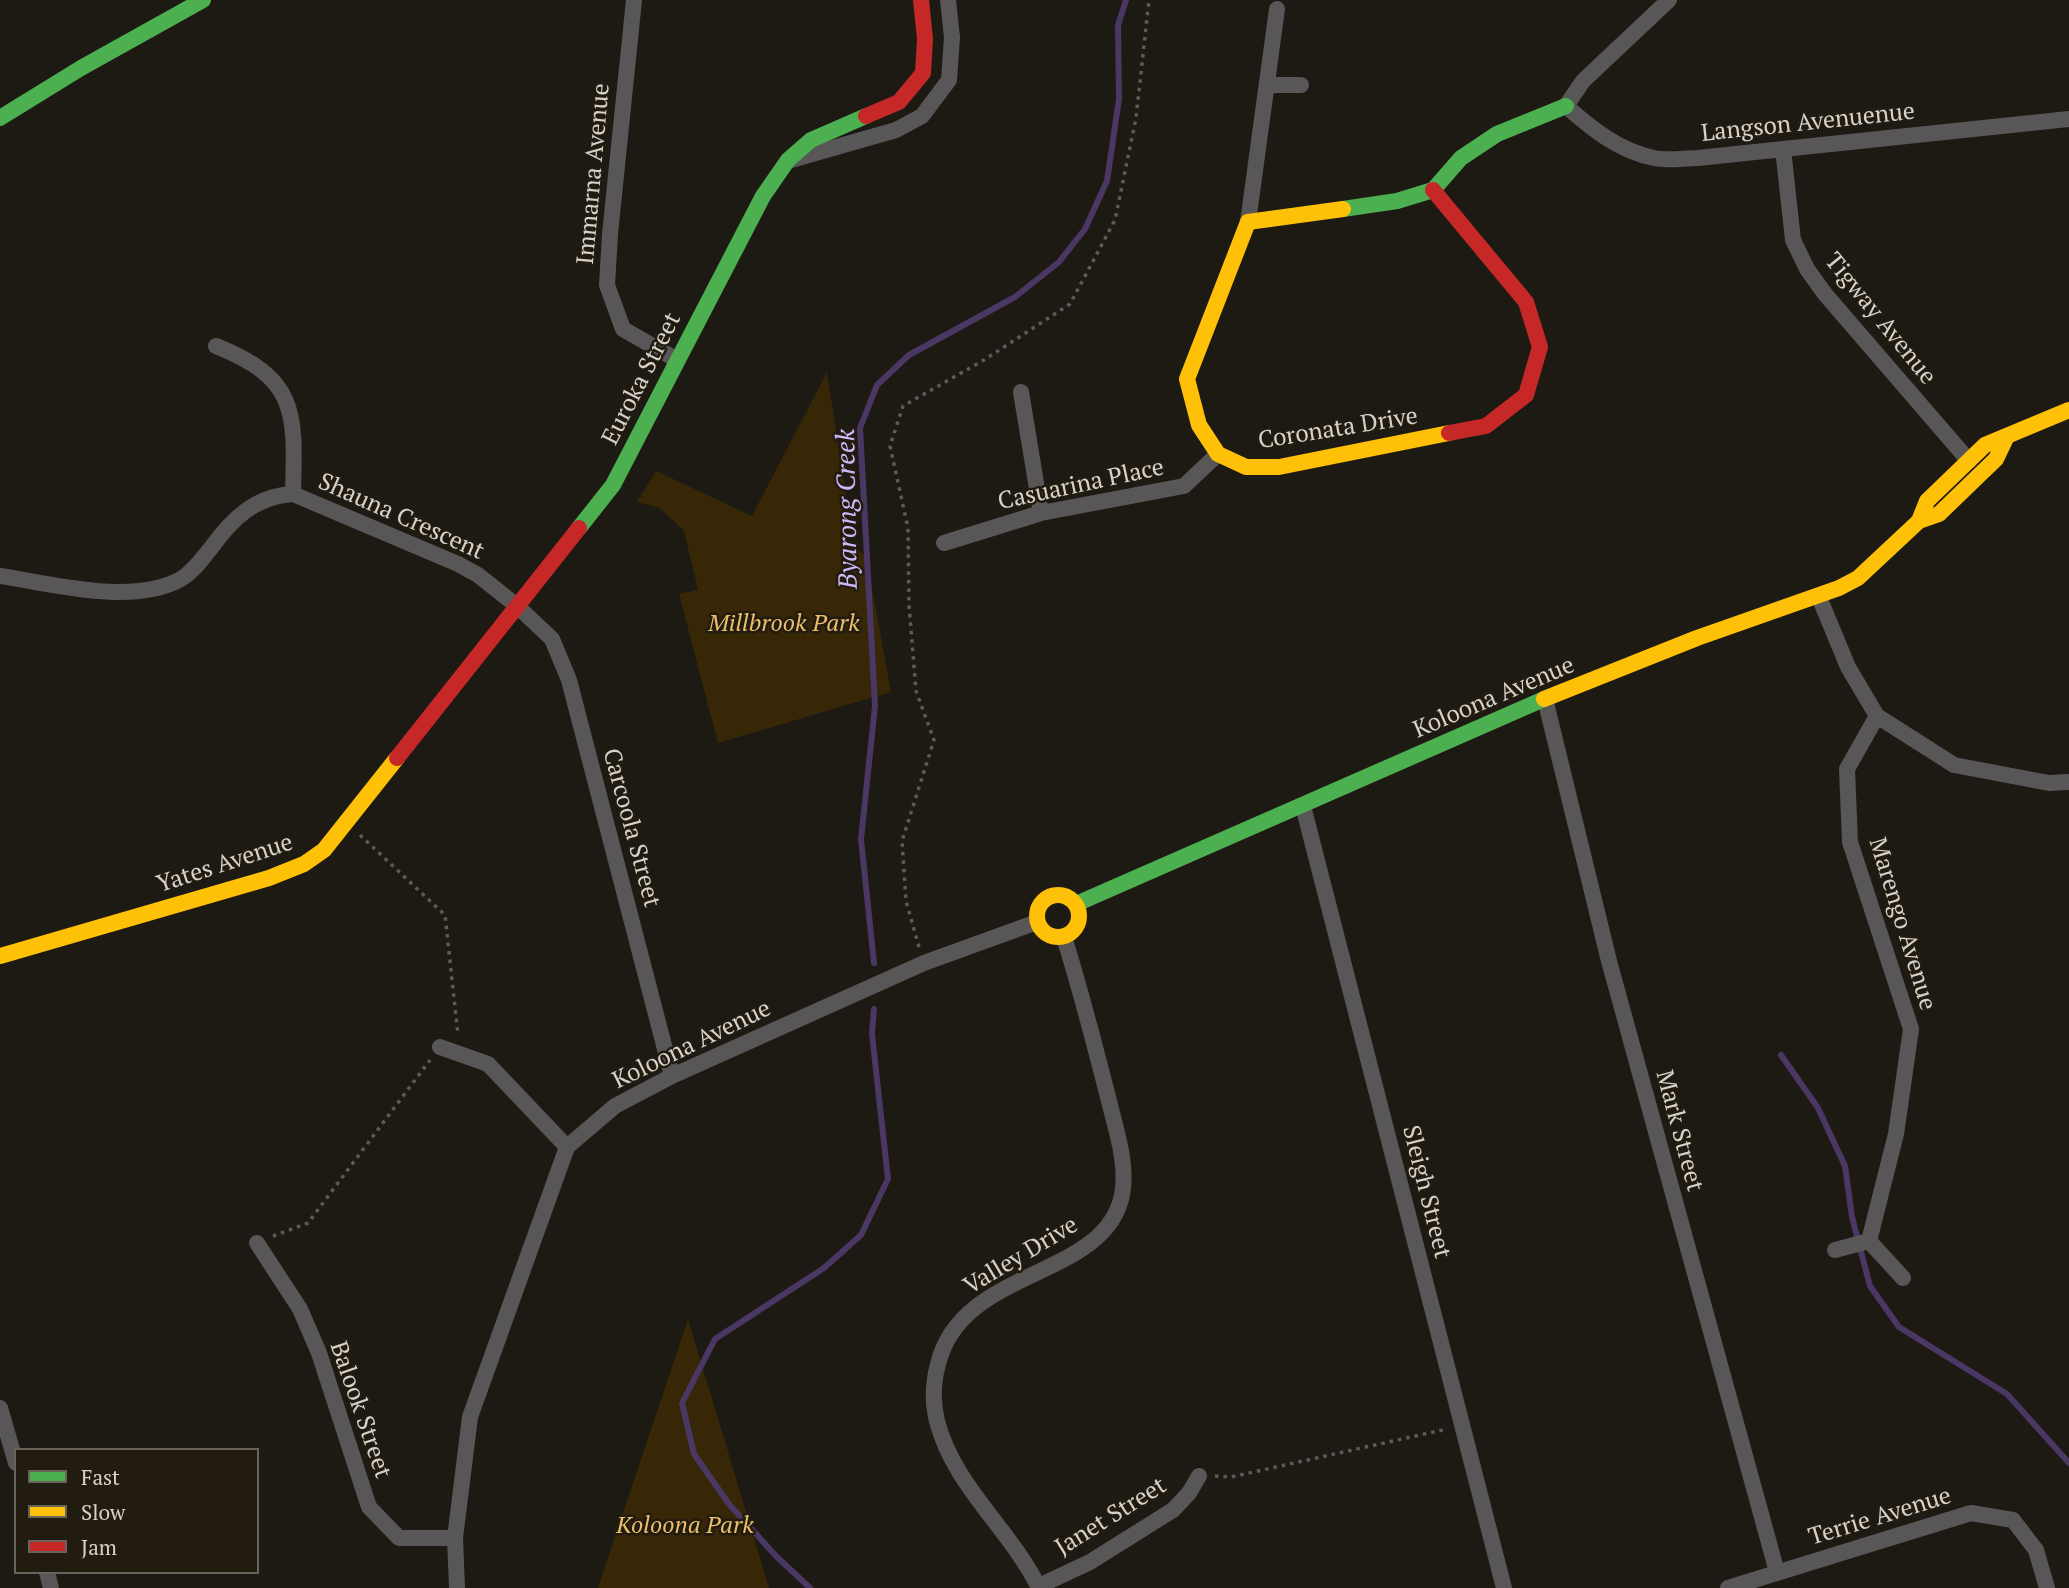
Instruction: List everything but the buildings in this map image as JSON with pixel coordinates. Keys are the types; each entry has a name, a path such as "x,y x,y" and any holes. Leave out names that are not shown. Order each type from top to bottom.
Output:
{"street":[{"path":"0,118 81,68 203,0"},
{"name":"Immarna Avenue","path":"634,0 607,285 622,329 677,360"},
{"name":"Euroka Street","path":"517,606 612,485 763,196 788,160 811,140 900,103 923,72 925,39 921,0"},
{"path":"788,160 815,155 896,130 922,116 949,80 952,37 947,0"},
{"path":"1248,222 1396,201 1433,190 1461,158 1497,134 1566,106 1583,81 1669,0"},
{"path":"1218,454 1199,425 1187,379 1248,222 1278,9"},
{"path":"1267,85 1301,85"},
{"name":"Langson Avenuenue","path":"1566,106 1595,132 1627,150 1656,159 1698,158 2069,119"},
{"name":"Tigway Avenue","path":"1783,149 1793,240 1807,269 1825,294 1969,461"},
{"name":"Coronata Drive","path":"1218,454 1246,467 1279,467 1486,426 1527,395 1540,347 1526,302 1433,190"},
{"path":"216,346 249,360 284,394 294,425 293,494"},
{"path":"1021,392 1041,513"},
{"name":"Koloona Avenue","path":"1919,521 1927,500 1986,445 2069,410"},
{"name":"Koloona Avenue","path":"1076,904 1545,699 1698,638 1819,597 1858,578 1919,521 1939,514 1996,459 2006,438"},
{"name":"Casuarina Place","path":"944,543 1041,513 1184,486 1218,454"},
{"name":"Shauna Crescent","path":"0,576 106,591 147,590 167,585 193,570 237,515 267,498 293,494 458,564 496,588 517,606"},
{"path":"1819,597 1847,667 1877,716 1954,765 2049,783 2069,782"},
{"name":"Yates Avenue","path":"0,956 291,870 324,850 517,606"},
{"name":"Carcoola Street","path":"517,606 552,639 569,680 673,1076"},
{"name":"Mark Street","path":"1545,699 1609,961 1777,1572"},
{"name":"Marengo Avenue","path":"1869,1241 1896,1134 1911,1029 1850,842 1847,769 1877,716"},
{"name":"Sleigh Street","path":"1303,806 1504,1588"},
{"path":"1065,896 1076,904 1079,911 1079,923 1075,930 1064,937 1052,937 1045,933 1037,922 1039,907 1048,897 1065,896"},
{"name":"Koloona Avenue","path":"457,1588 455,1538 470,1417 567,1147 615,1106 673,1076 924,963 1037,922"},
{"name":"Valley Drive","path":"1039,1587 945,1445 937,1422 933,1386 941,1352 962,1319 994,1293 1086,1246 1110,1223 1122,1194 1118,1140 1088,1017 1064,937"},
{"path":"440,1047 488,1064 567,1147"},
{"path":"1835,1250 1869,1241 1903,1278"},
{"name":"Balook Street","path":"257,1243 300,1309 319,1353 369,1507 399,1538 455,1538"},
{"path":"0,1408 14,1456"},
{"name":"Janet Street","path":"1039,1587 1090,1562 1173,1510 1189,1493 1199,1476"},
{"name":"Terrie Avenue","path":"1728,1588 1971,1513 2013,1520 2036,1550 2047,1588"}],"path":[{"path":"918,945 906,901 902,841 934,740 916,691 909,605 908,528 890,446 903,406 984,360 1070,304 1115,220 1136,118 1149,0"},
{"path":"346,822 445,915 460,1054"},
{"path":"257,1243 308,1223 440,1047"},
{"path":"1199,1476 1231,1477 1462,1426"}],"green space":[{"name":"Millbrook Park","path":"827,372 846,496 840,537 866,556 891,692 718,743 679,594 698,590 684,531 660,508 637,502 656,471 752,516"},
{"name":"Koloona Park","path":"688,1319 769,1588 598,1588"}],"waterway":[{"name":"Byarong Creek","path":"874,963 861,839 875,706 860,428 877,385 909,355 1015,297 1059,262 1085,229 1107,181 1119,99 1118,25 1126,0"},
{"name":"Byarong Creek","path":"810,1588 776,1556 729,1504 694,1454 682,1403 715,1339 824,1268 861,1235 888,1179 872,1034 874,1009"},
{"path":"1781,1055 1818,1108 1845,1166 1852,1217 1870,1286 1899,1327 2007,1394 2069,1463"}],"traffic: fast":[{"path":"0,118 81,68 203,0"},
{"path":"1343,209 1397,201 1433,190 1461,158 1497,134 1566,106"},
{"path":"579,528 613,485 763,196 788,160 811,140 866,116"},
{"path":"1076,904 1544,699"}],"traffic: slow":[{"path":"1343,209 1248,222 1187,379 1199,425 1218,454 1246,467 1279,467 1449,433"},
{"path":"1919,521 1927,501 1985,445 2069,410"},
{"path":"1544,699 1697,638 1839,588 1858,578 1919,521 1939,514 1996,459 2006,438"},
{"path":"0,956 269,878 304,864 324,850 397,758"},
{"path":"1058,895 1073,901 1079,916 1073,931 1058,937 1043,931 1037,916 1043,901 1058,895"}],"traffic: jam":[{"path":"866,116 899,102 923,73 925,39 921,0"},
{"path":"1433,190 1526,302 1540,347 1526,395 1486,426 1449,433"},
{"path":"397,758 579,528"}]}
